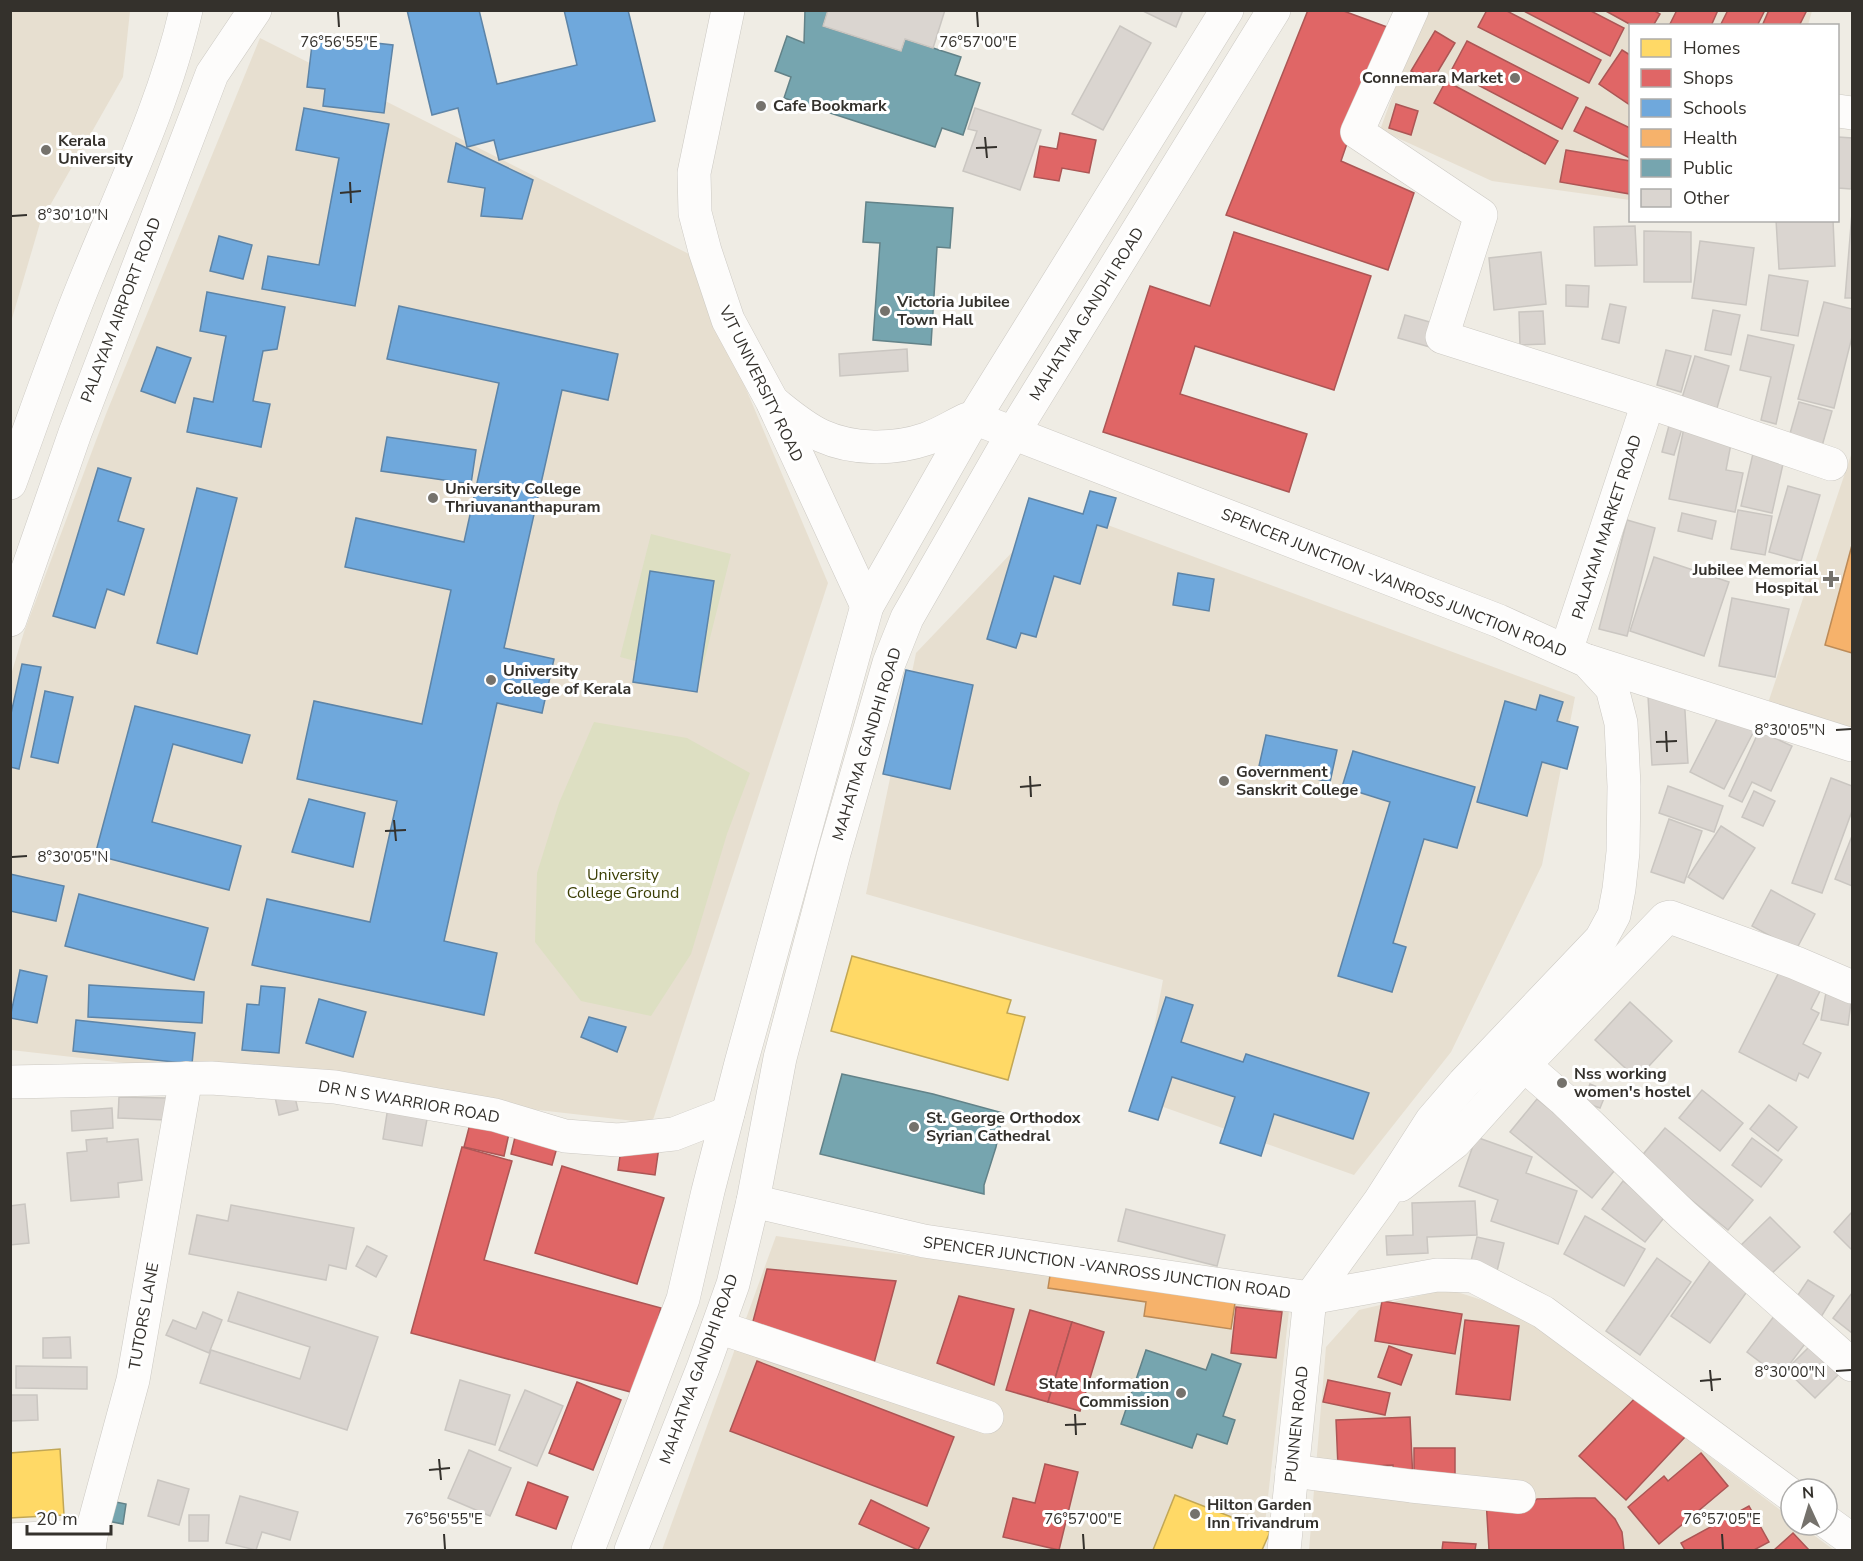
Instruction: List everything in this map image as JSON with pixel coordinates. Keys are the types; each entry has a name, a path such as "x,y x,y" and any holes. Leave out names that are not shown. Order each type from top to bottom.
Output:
{"street":[{"path":"10,483 74,308 153,114 176,52 186,10"},
{"name":"PALAYAM AIRPORT ROAD","path":"10,620 75,433 212,74 255,10"},
{"name":"VJT UNIVERSITY ROAD","path":"728,10 694,173 695,213 728,320 772,401 867,606"},
{"name":"MAHATMA GANDHI ROAD","path":"588,1551 683,1299 728,1113 867,606 974,418 1227,10"},
{"name":"MAHATMA GANDHI ROAD","path":"631,1551 733,1284 753,1201 783,1046 834,853 889,663 907,618 1013,434 1274,10"},
{"path":"1412,10 1358,132 1480,215 1442,338 1648,402 1831,464"},
{"path":"772,401 799,423 823,437 859,447 896,445 926,439 974,418"},
{"name":"PALAYAM MARKET ROAD","path":"1576,656 1648,402"},
{"name":"SPENCER JUNCTION -VANROSS JUNCTION ROAD","path":"753,1201 924,1241 1310,1298 1380,1201 1432,1120 1464,1083 1601,939 1614,915 1623,852 1624,786 1621,723 1612,688 1576,656 1499,621 974,418"},
{"path":"1576,656 1852,745"},
{"path":"1380,1201 1455,1142 1524,1065 1666,918 1670,917 1796,963 1852,987"},
{"path":"1524,1065 1563,1099 1683,1215 1852,1365"},
{"name":"TUTORS LANE","path":"90,1543 133,1380 186,1078"},
{"name":"DR N S WARRIOR ROAD","path":"10,1082 210,1078 335,1086 495,1115 566,1136 618,1140 674,1134 728,1113"},
{"path":"1310,1298 1437,1275 1473,1276 1543,1311 1779,1486"},
{"name":"PUNNEN ROAD","path":"1284,1551 1310,1298"},
{"path":"718,1327 987,1417"},
{"path":"1292,1471 1519,1497"},
{"path":"1839,1531 1852,1540"},
{"path":"10,1540 90,1543"}],"shaded area":[{"name":"Kerala University","path":"11,10 130,11 123,77 40,223 11,322"},
{"name":"Connemara Market","path":"1397,11 1812,11 1808,24 1629,24 1629,200 1492,181 1380,130 1420,21"},
{"name":"University College Thriuvananthapuram","path":"260,38 689,254 828,583 652,1123 11,1050 10,678 24,632 106,414"},
{"name":"Jubilee Memorial Hospital","path":"1852,452 1852,728 1767,706"},
{"name":"Government Sanskrit College","path":"1056,506 1575,697 1542,865 1451,1052 1354,1175 1141,1099 1163,980 866,894 916,653"},
{"path":"776,1236 1289,1311 1262,1550 662,1550"},
{"path":"1448,1289 1519,1312 1779,1509 1779,1537 1816,1537 1834,1550 1309,1550 1326,1347 1359,1310"}],"green space":[{"path":"651,534 731,554 700,678 620,657"},
{"name":"University College Ground","path":"594,722 687,738 750,773 727,834 691,954 651,1016 581,1001 535,942 537,873 559,803"}],"building: Homes":[{"path":"852,956 1011,1000 1007,1013 1025,1017 1008,1080 831,1031"},
{"path":"60,1449 64,1515 10,1518 10,1453"},
{"name":"Hilton Garden Inn Trivandrum","path":"1175,1495 1270,1532 1262,1550 1153,1550"}],"building: Shops":[{"path":"1308,10 1341,10 1387,27 1341,161 1414,193 1388,270 1226,215"},
{"path":"1487,10 1505,10 1601,60 1589,83 1478,27"},
{"path":"1522,10 1589,10 1624,28 1610,56"},
{"path":"1604,10 1653,10 1660,14 1654,24 1629,24"},
{"path":"1677,10 1718,10 1712,24 1670,24"},
{"path":"1728,10 1765,10 1758,24 1721,24"},
{"path":"1769,10 1807,10 1800,24 1763,24"},
{"path":"1435,31 1455,43 1431,83 1411,71"},
{"path":"1467,41 1578,98 1562,129 1451,71"},
{"path":"1622,50 1629,54 1629,104 1599,84"},
{"path":"1446,81 1558,141 1545,164 1434,103"},
{"path":"1396,104 1418,111 1411,135 1389,128"},
{"path":"1586,107 1629,128 1629,158 1574,131"},
{"path":"1060,133 1096,140 1089,173 1062,168 1059,181 1034,177 1040,146 1057,149"},
{"path":"1566,150 1629,161 1629,194 1560,182"},
{"path":"1234,232 1371,276 1334,390 1195,346 1180,394 1307,434 1289,492 1103,432 1150,286 1210,306"},
{"path":"471,1120 510,1129 504,1156 464,1147"},
{"path":"516,1133 558,1144 552,1165 511,1154"},
{"path":"622,1142 659,1147 655,1175 618,1170"},
{"path":"462,1147 512,1161 484,1260 661,1308 638,1394 411,1333"},
{"path":"562,1166 664,1198 637,1284 535,1253"},
{"path":"767,1269 896,1281 874,1363 752,1325"},
{"path":"959,1296 1014,1309 994,1385 937,1363"},
{"path":"1382,1301 1462,1314 1455,1354 1375,1341"},
{"path":"1236,1307 1282,1312 1276,1358 1231,1353"},
{"path":"1030,1310 1072,1322 1048,1402 1006,1390"},
{"path":"1465,1320 1519,1326 1510,1400 1456,1394"},
{"path":"1072,1322 1104,1332 1080,1411 1048,1402"},
{"path":"1389,1346 1412,1355 1401,1385 1378,1377"},
{"path":"757,1361 954,1437 927,1506 730,1431"},
{"path":"1328,1380 1390,1393 1385,1415 1323,1402"},
{"path":"577,1382 621,1400 593,1470 549,1453"},
{"path":"1639,1394 1685,1437 1626,1500 1579,1456"},
{"path":"1410,1417 1413,1481 1394,1479 1393,1465 1338,1467 1336,1420"},
{"path":"1414,1448 1455,1448 1455,1485 1414,1486"},
{"path":"1701,1453 1728,1486 1659,1544 1628,1507 1664,1476 1668,1481"},
{"path":"1045,1464 1078,1472 1059,1550 1003,1537 1013,1498 1035,1503"},
{"path":"528,1482 568,1497 556,1529 516,1515"},
{"path":"1595,1498 1615,1519 1622,1532 1624,1550 1489,1550 1486,1499 1529,1506 1537,1499"},
{"path":"871,1500 929,1528 918,1550 859,1524"},
{"path":"1749,1506 1769,1542 1754,1550 1685,1550 1681,1543"},
{"path":"1789,1537 1797,1537 1809,1550 1774,1550"},
{"path":"1443,1542 1476,1544 1475,1550 1442,1550"}],"building: Schools":[{"path":"407,10 479,10 497,84 577,65 564,10 628,10 655,121 499,160 494,140 467,147 458,108 432,115"},
{"path":"313,36 393,45 384,113 323,106 325,89 307,87"},
{"path":"304,108 389,124 355,306 262,289 268,256 319,265 339,158 296,150"},
{"path":"456,143 533,180 522,219 481,216 485,188 448,182"},
{"path":"219,236 252,245 243,279 210,271"},
{"path":"207,292 285,307 277,349 263,351 253,401 270,404 261,447 187,432 194,398 213,402 226,336 200,331"},
{"name":"University College of Kerala","path":"399,306 618,354 608,400 562,390 504,648 554,659 542,713 497,703 444,941 497,953 484,1015 252,965 267,899 370,922 397,801 297,779 314,701 422,724 451,590 345,567 356,518 464,542 499,383 387,359"},
{"path":"157,347 191,358 175,403 141,391"},
{"path":"387,437 476,450 471,484 381,471"},
{"path":"98,468 131,478 118,521 144,529 124,595 107,589 95,628 53,616"},
{"path":"197,488 237,498 197,654 157,643"},
{"path":"1090,491 1116,498 1107,528 1097,525 1080,584 1054,576 1036,637 1021,633 1016,648 987,639 1029,498 1083,514"},
{"path":"650,571 714,581 697,692 633,682"},
{"path":"1178,573 1214,579 1209,611 1173,605"},
{"path":"22,664 41,667 19,769 10,767 10,718"},
{"path":"906,670 973,685 950,789 883,774"},
{"path":"45,691 73,697 58,763 31,757"},
{"path":"1540,695 1563,702 1557,721 1578,727 1567,769 1542,762 1527,816 1477,802 1505,701 1536,710"},
{"path":"135,706 250,735 242,763 173,744 152,822 241,846 229,890 95,855"},
{"path":"1266,735 1337,750 1330,782 1259,766"},
{"path":"1353,751 1475,787 1457,848 1424,839 1393,943 1406,947 1392,992 1338,976 1390,802 1342,787"},
{"path":"309,799 365,813 353,867 292,852"},
{"path":"10,874 64,886 56,921 10,911"},
{"path":"79,894 208,928 194,980 65,946"},
{"path":"20,970 47,976 37,1023 10,1018"},
{"path":"89,985 204,992 202,1023 88,1017"},
{"path":"261,986 285,988 279,1053 242,1050 247,1004 259,1005"},
{"path":"1166,997 1193,1005 1181,1042 1243,1062 1246,1054 1369,1093 1353,1139 1274,1114 1261,1156 1220,1143 1235,1097 1172,1077 1158,1120 1129,1111"},
{"path":"319,999 366,1012 353,1057 306,1043"},
{"path":"589,1017 626,1027 617,1052 581,1037"},
{"path":"76,1020 195,1033 192,1064 73,1051"}],"building: Health":[{"name":"Jubilee Memorial Hospital","path":"1852,545 1852,653 1825,645"},
{"path":"1052,1263 1237,1290 1231,1329 1144,1316 1146,1302 1048,1288"}],"building: Public":[{"path":"805,10 828,10 823,26 901,51 905,39 961,57 955,75 980,83 963,135 942,128 935,147 784,98 791,77 775,71 787,36 804,43"},
{"path":"866,202 953,208 950,248 937,247 931,345 873,340 880,243 863,242"},
{"name":"St. George Orthodox Syrian Cathedral","path":"842,1074 933,1094 1003,1113 996,1147 984,1185 984,1194 820,1154"},
{"name":"State Information Commission","path":"1146,1350 1206,1370 1212,1354 1241,1364 1223,1416 1235,1420 1227,1444 1197,1434 1192,1448 1121,1424"},
{"path":"106,1500 126,1504 123,1524 102,1520"}],"building: Other":[{"path":"828,10 945,10 933,48 905,39 901,51 823,26"},
{"path":"1141,10 1183,10 1176,27"},
{"path":"1120,26 1151,43 1103,130 1072,114"},
{"path":"975,108 1041,130 1020,190 963,171 977,131 968,129"},
{"path":"1839,137 1852,138 1851,189 1839,188"},
{"path":"1852,213 1852,298 1845,298"},
{"path":"1776,222 1833,222 1835,266 1779,269"},
{"path":"1635,226 1637,265 1595,266 1594,227"},
{"path":"1644,231 1691,232 1691,282 1644,282"},
{"path":"1700,241 1754,248 1746,305 1692,298"},
{"path":"1541,252 1546,304 1494,310 1489,258"},
{"path":"1769,275 1808,281 1798,336 1761,330"},
{"path":"1566,285 1589,286 1588,307 1566,306"},
{"path":"1824,302 1852,309 1852,337 1834,408 1798,399"},
{"path":"1610,304 1626,307 1619,343 1602,339"},
{"path":"1713,310 1740,315 1731,355 1705,350"},
{"path":"1543,311 1545,344 1520,345 1519,312"},
{"path":"1405,315 1444,326 1437,349 1398,338"},
{"path":"1748,335 1794,345 1776,424 1761,420 1771,377 1740,370"},
{"path":"907,349 908,371 840,376 839,354"},
{"path":"1666,350 1691,356 1681,392 1657,385"},
{"path":"1695,356 1729,366 1717,408 1682,398"},
{"path":"1799,402 1832,411 1822,446 1789,437"},
{"path":"1671,418 1684,422 1674,455 1662,452"},
{"path":"1685,423 1733,433 1726,470 1743,473 1735,512 1669,499"},
{"path":"1754,449 1785,455 1772,513 1741,506"},
{"path":"1788,486 1820,495 1801,561 1769,552"},
{"path":"1738,510 1772,516 1765,555 1731,549"},
{"path":"1682,513 1716,521 1712,539 1678,531"},
{"path":"1627,520 1655,528 1627,636 1599,629"},
{"path":"1654,557 1729,582 1704,656 1630,631"},
{"path":"1732,598 1789,609 1775,677 1719,666"},
{"path":"1684,694 1688,763 1652,765 1648,696"},
{"path":"1720,713 1754,731 1724,789 1690,772"},
{"path":"1759,731 1792,746 1771,791 1752,782 1742,802 1729,796"},
{"path":"1831,778 1852,786 1852,811 1822,893 1792,883"},
{"path":"1668,786 1723,806 1714,832 1659,813"},
{"path":"1754,791 1775,801 1763,826 1742,817"},
{"path":"1669,819 1702,831 1684,883 1651,872"},
{"path":"1721,826 1755,848 1723,899 1688,877"},
{"path":"1852,836 1852,886 1835,879"},
{"path":"1771,890 1815,914 1796,950 1752,926"},
{"path":"1782,966 1822,987 1811,1009 1819,1013 1803,1044 1821,1053 1808,1078 1799,1073 1796,1081 1739,1052"},
{"path":"1827,987 1852,995 1848,1025 1821,1020"},
{"path":"1630,1002 1672,1041 1637,1079 1595,1040"},
{"path":"1590,1084 1607,1091 1600,1108 1583,1102"},
{"path":"1702,1090 1743,1123 1720,1151 1679,1118"},
{"path":"294,1093 298,1110 279,1115 275,1097"},
{"path":"119,1097 166,1098 166,1120 118,1118"},
{"path":"1537,1099 1619,1165 1592,1198 1510,1132"},
{"path":"1769,1105 1797,1127 1778,1151 1750,1129"},
{"path":"388,1107 428,1114 422,1146 383,1139"},
{"path":"112,1108 113,1128 72,1131 71,1111"},
{"path":"1665,1128 1753,1200 1728,1230 1640,1158"},
{"path":"1476,1137 1532,1157 1526,1173 1577,1191 1558,1244 1491,1221 1498,1200 1459,1186"},
{"path":"107,1138 107,1142 138,1139 142,1180 118,1183 119,1197 71,1201 67,1153 87,1151 86,1140"},
{"path":"1752,1138 1782,1160 1761,1187 1732,1165"},
{"path":"1623,1181 1667,1214 1645,1242 1602,1209"},
{"path":"1475,1201 1477,1235 1427,1237 1428,1253 1387,1255 1386,1236 1413,1235 1412,1203"},
{"path":"25,1204 29,1243 10,1245 10,1206"},
{"path":"231,1205 354,1228 346,1269 329,1265 326,1280 189,1254 197,1215 228,1221"},
{"path":"1126,1209 1225,1235 1217,1266 1118,1241"},
{"path":"1852,1212 1852,1250 1834,1232"},
{"path":"1585,1216 1645,1249 1624,1286 1564,1254"},
{"path":"1770,1217 1800,1247 1769,1276 1740,1246"},
{"path":"1477,1237 1504,1243 1497,1271 1470,1265"},
{"path":"367,1246 387,1256 376,1277 356,1266"},
{"path":"1715,1254 1754,1282 1710,1343 1671,1316"},
{"path":"1657,1258 1691,1282 1640,1355 1606,1331"},
{"path":"1808,1280 1834,1296 1821,1317 1794,1301"},
{"path":"238,1292 378,1337 347,1430 200,1383 211,1350 300,1379 310,1347 228,1321"},
{"path":"1852,1293 1852,1333 1833,1318"},
{"path":"1781,1307 1814,1332 1780,1377 1747,1352"},
{"path":"203,1312 222,1320 209,1353 166,1335 173,1320 196,1329"},
{"path":"70,1337 71,1358 43,1358 43,1338"},
{"path":"1814,1342 1843,1370 1815,1398 1786,1370"},
{"path":"16,1366 87,1367 87,1389 16,1388"},
{"path":"460,1380 510,1395 495,1445 445,1430"},
{"path":"525,1390 563,1406 537,1466 499,1450"},
{"path":"10,1395 37,1395 38,1420 10,1421"},
{"path":"469,1450 511,1468 490,1516 448,1498"},
{"path":"158,1480 189,1489 179,1525 148,1516"},
{"path":"240,1496 298,1512 290,1540 262,1532 256,1550 226,1543"},
{"path":"189,1515 209,1515 208,1541 189,1541"}],"place":[{"name":"Connemara Market","path":"1515,78"},
{"name":"Cafe Bookmark","path":"761,106"},
{"name":"Kerala University","path":"46,150"},
{"name":"Victoria Jubilee Town Hall","path":"885,311"},
{"name":"University College Thriuvananthapuram","path":"433,498"},
{"name":"Jubilee Memorial Hospital","path":"1831,579"},
{"name":"University College of Kerala","path":"491,680"},
{"name":"Government Sanskrit College","path":"1224,781"},
{"name":"Nss working women's hostel","path":"1562,1083"},
{"name":"St. George Orthodox Syrian Cathedral","path":"914,1127"},
{"name":"State Information Commission","path":"1181,1393"},
{"name":"Hilton Garden Inn Trivandrum","path":"1195,1514"}]}
